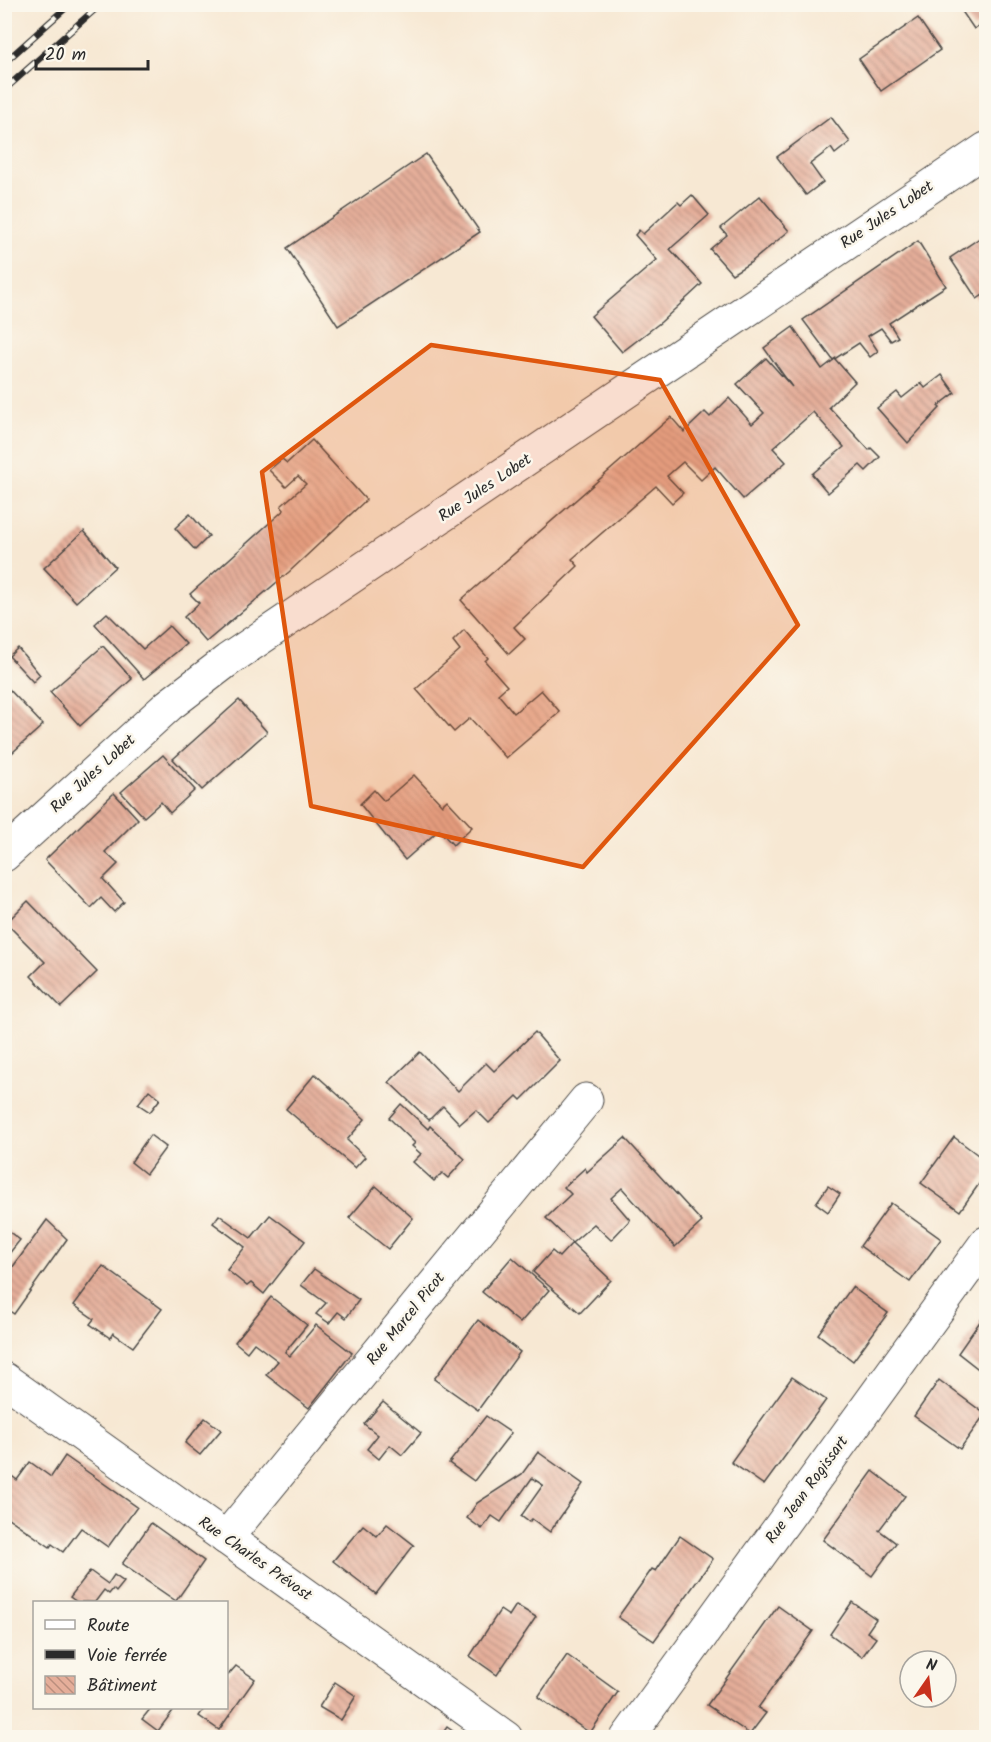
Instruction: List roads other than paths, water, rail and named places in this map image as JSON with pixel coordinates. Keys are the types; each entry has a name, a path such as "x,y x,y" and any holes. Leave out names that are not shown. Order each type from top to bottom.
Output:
{"street":[{"name":"Rue Jules Lobet","path":"4,855 169,705 228,660 987,149"},
{"name":"Rue Marcel Picot","path":"226,1538 586,1100"},
{"name":"Rue Jean Rogissart","path":"627,1737 987,1243"},
{"name":"Rue Charles Prévost","path":"4,1379 506,1737"}],"railway":[{"path":"4,63 70,4"},
{"path":"4,90 101,4"}]}
